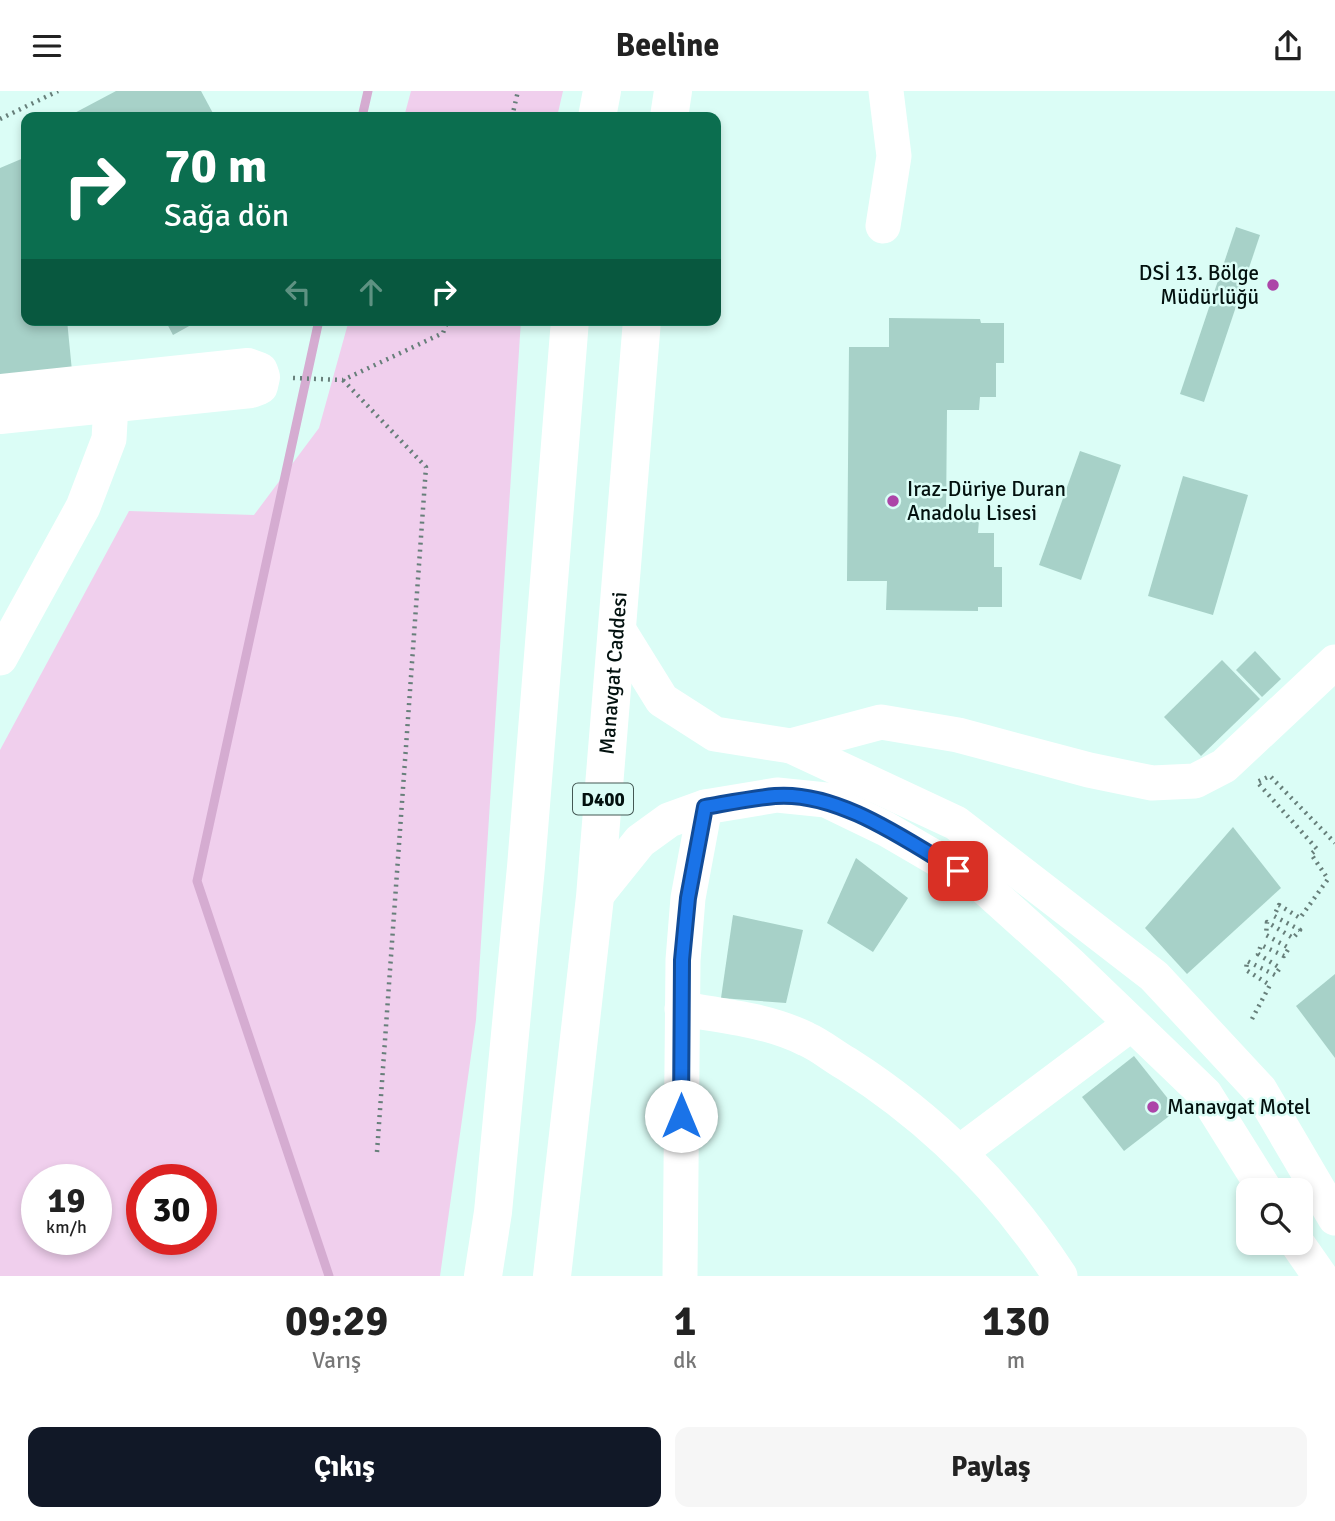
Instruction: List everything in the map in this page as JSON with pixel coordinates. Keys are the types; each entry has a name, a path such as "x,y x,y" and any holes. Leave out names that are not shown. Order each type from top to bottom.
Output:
{"main road":[{"path":"598,112 602,91"},
{"path":"670,112 673,91"},
{"path":"483,1276 493,1212 524,881 570,326"},
{"name":"Manavgat Caddesi","path":"552,1276 595,897 642,326"},
{"path":"0,393 248,367 259,371 261,377 259,386 251,389 0,415"}],"street":[{"path":"883,226 894,156 886,91"},
{"path":"0,658 83,507 109,439 111,404"},
{"path":"618,629 662,700 715,734 791,746 956,823 1154,976 1260,1090 1335,1218"},
{"path":"791,746 881,722 958,735 1089,770 1152,783 1195,781 1224,766 1335,662"},
{"path":"595,897 640,841 669,820 705,807 777,795 826,800 887,829 982,885 1071,965 1205,1094 1258,1178"},
{"path":"680,1276 682,960 688,898 705,807"},
{"path":"682,1009 753,1021 806,1039 898,1098 960,1152 1040,1245 1060,1276"},
{"path":"960,1152 1131,1024"},
{"path":"1305,1255 1320,1276"}],"path":[{"path":"0,119 58,91"},
{"path":"513,112 518,91"},
{"path":"261,377 342,380 443,334 446,326"},
{"path":"342,380 426,467 377,1152"},
{"path":"1252,1019 1270,985 1246,970 1247,961 1275,975 1280,968 1258,954 1261,945 1283,956 1289,948 1266,935 1268,922 1293,938 1300,930 1274,916 1279,905 1300,918 1328,879 1311,854 1317,849 1257,782 1270,776 1335,843"}],"shaded area":[{"path":"411,91 563,91 558,112 405,112"},
{"path":"347,326 521,326 476,1020 440,1276 0,1276 0,750 129,511 254,515 319,428"}],"building":[{"path":"116,91 201,91 212,112 76,112"},
{"path":"21,159 21,326 68,326 72,371 0,377 0,168"},
{"path":"1236,227 1260,235 1204,402 1180,394"},
{"name":"Iraz-Düriye Duran Anadolu Lisesi","path":"889,318 980,319 981,323 1004,323 1004,363 996,363 996,397 980,397 979,410 947,410 946,519 979,520 978,533 994,533 994,567 1002,567 1002,607 978,607 978,611 886,610 887,581 847,581 849,347 889,347"},
{"path":"168,326 189,326 173,335"},
{"path":"1080,451 1121,465 1081,580 1039,565"},
{"path":"1183,476 1248,495 1213,615 1148,596"},
{"path":"1255,651 1281,679 1262,697 1236,670"},
{"path":"1222,660 1260,699 1201,756 1164,717"},
{"path":"1233,827 1281,888 1187,974 1145,928"},
{"path":"856,858 908,898 873,952 827,923"},
{"path":"733,915 803,930 786,1003 721,998"},
{"path":"1335,974 1335,1058 1296,1006"},
{"path":"1134,1056 1177,1110 1124,1151 1082,1097"}],"waterway":[{"path":"363,112 368,91"},
{"path":"318,326 197,881 329,1276"}],"place":[{"name":"DSİ 13. Bölge Müdürlüğü","path":"1273,285"},
{"name":"Iraz-Düriye Duran Anadolu Lisesi","path":"893,501"},
{"name":"Manavgat Motel","path":"1153,1107"}],"route":[{"path":"681,1116 682,960 688,898 705,807 777,795 826,800 887,829 958,871"}]}
